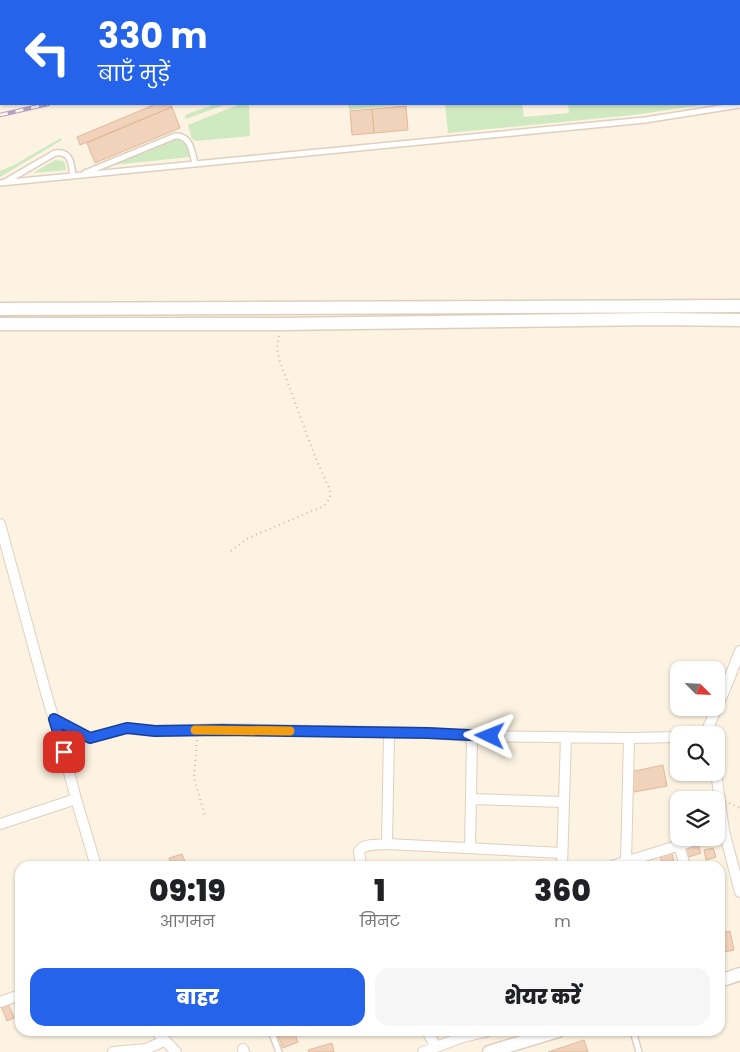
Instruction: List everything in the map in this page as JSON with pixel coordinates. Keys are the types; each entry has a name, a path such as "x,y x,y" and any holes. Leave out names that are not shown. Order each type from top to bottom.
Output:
{"street":[{"path":"0,309 740,306"},
{"path":"0,324 281,324 657,319 740,320"},
{"path":"0,524 95,861"},
{"path":"709,726 740,652"},
{"path":"54,719 90,738 127,728 155,731 198,730 428,733 472,736 670,737"},
{"path":"387,844 389,733"},
{"path":"470,848 472,736"},
{"path":"562,861 566,737"},
{"path":"626,861 628,738"},
{"path":"0,824 76,799"},
{"path":"472,799 564,802"},
{"path":"361,861 359,851 364,846 387,844 562,853"},
{"path":"629,861 676,846"},
{"path":"679,846 684,861"},
{"path":"725,846 740,892"},
{"path":"725,978 740,974"},
{"path":"0,1002 15,997"},
{"path":"160,1036 176,1052"},
{"path":"430,1036 436,1047"},
{"path":"423,1052 468,1036"},
{"path":"489,1052 542,1036"},
{"path":"113,1052 146,1049 164,1041"}],"lane":[{"path":"1,183 645,120 740,105"},
{"path":"80,175 175,136 183,137 189,142 195,164"},
{"path":"1,183 60,152 70,157 74,176"},
{"path":"273,1036 279,1052"},
{"path":"634,1036 639,1052"}],"path":[{"path":"231,551 248,538 322,507 330,498 330,490 316,460 279,359 277,348 281,324"},
{"path":"198,730 194,778 205,816"}],"green space":[{"path":"212,105 224,105 186,119 185,115"},
{"path":"238,105 249,105 250,136 196,141 192,139 188,125"},
{"path":"348,105 400,105 349,110"},
{"path":"445,105 522,105 524,117 569,113 568,105 702,105 633,115 448,133"},
{"path":"61,138 62,140 0,177 0,171"},
{"path":"178,138 185,144 190,157 112,165 174,139"},
{"path":"55,160 63,161 66,170 33,173"}],"building":[{"path":"154,105 171,105 172,107 80,145 77,137"},
{"path":"406,106 408,130 374,133 372,109"},
{"path":"172,107 180,128 95,163 87,143"},
{"path":"372,109 374,133 352,135 350,111"},
{"path":"663,765 667,786 634,792 630,772"},
{"path":"698,846 701,853 686,858 683,848"},
{"path":"713,848 716,857 706,860 704,850"},
{"path":"671,850 674,861 661,861 659,853"},
{"path":"182,854 185,861 170,861 169,858"},
{"path":"730,931 734,950 725,952 725,932"},
{"path":"8,1003 14,1018 7,1021 1,1006"},
{"path":"278,1036 296,1036 298,1042 283,1048"},
{"path":"584,1040 588,1052 548,1052"},
{"path":"332,1043 334,1052 309,1052 308,1050"}],"railway":[{"path":"0,115 44,105"}],"slow traffic":[{"path":"195,730 290,731"}],"route":[{"path":"64,752 54,719 90,738 127,728 155,731 363,732 490,736"}]}
